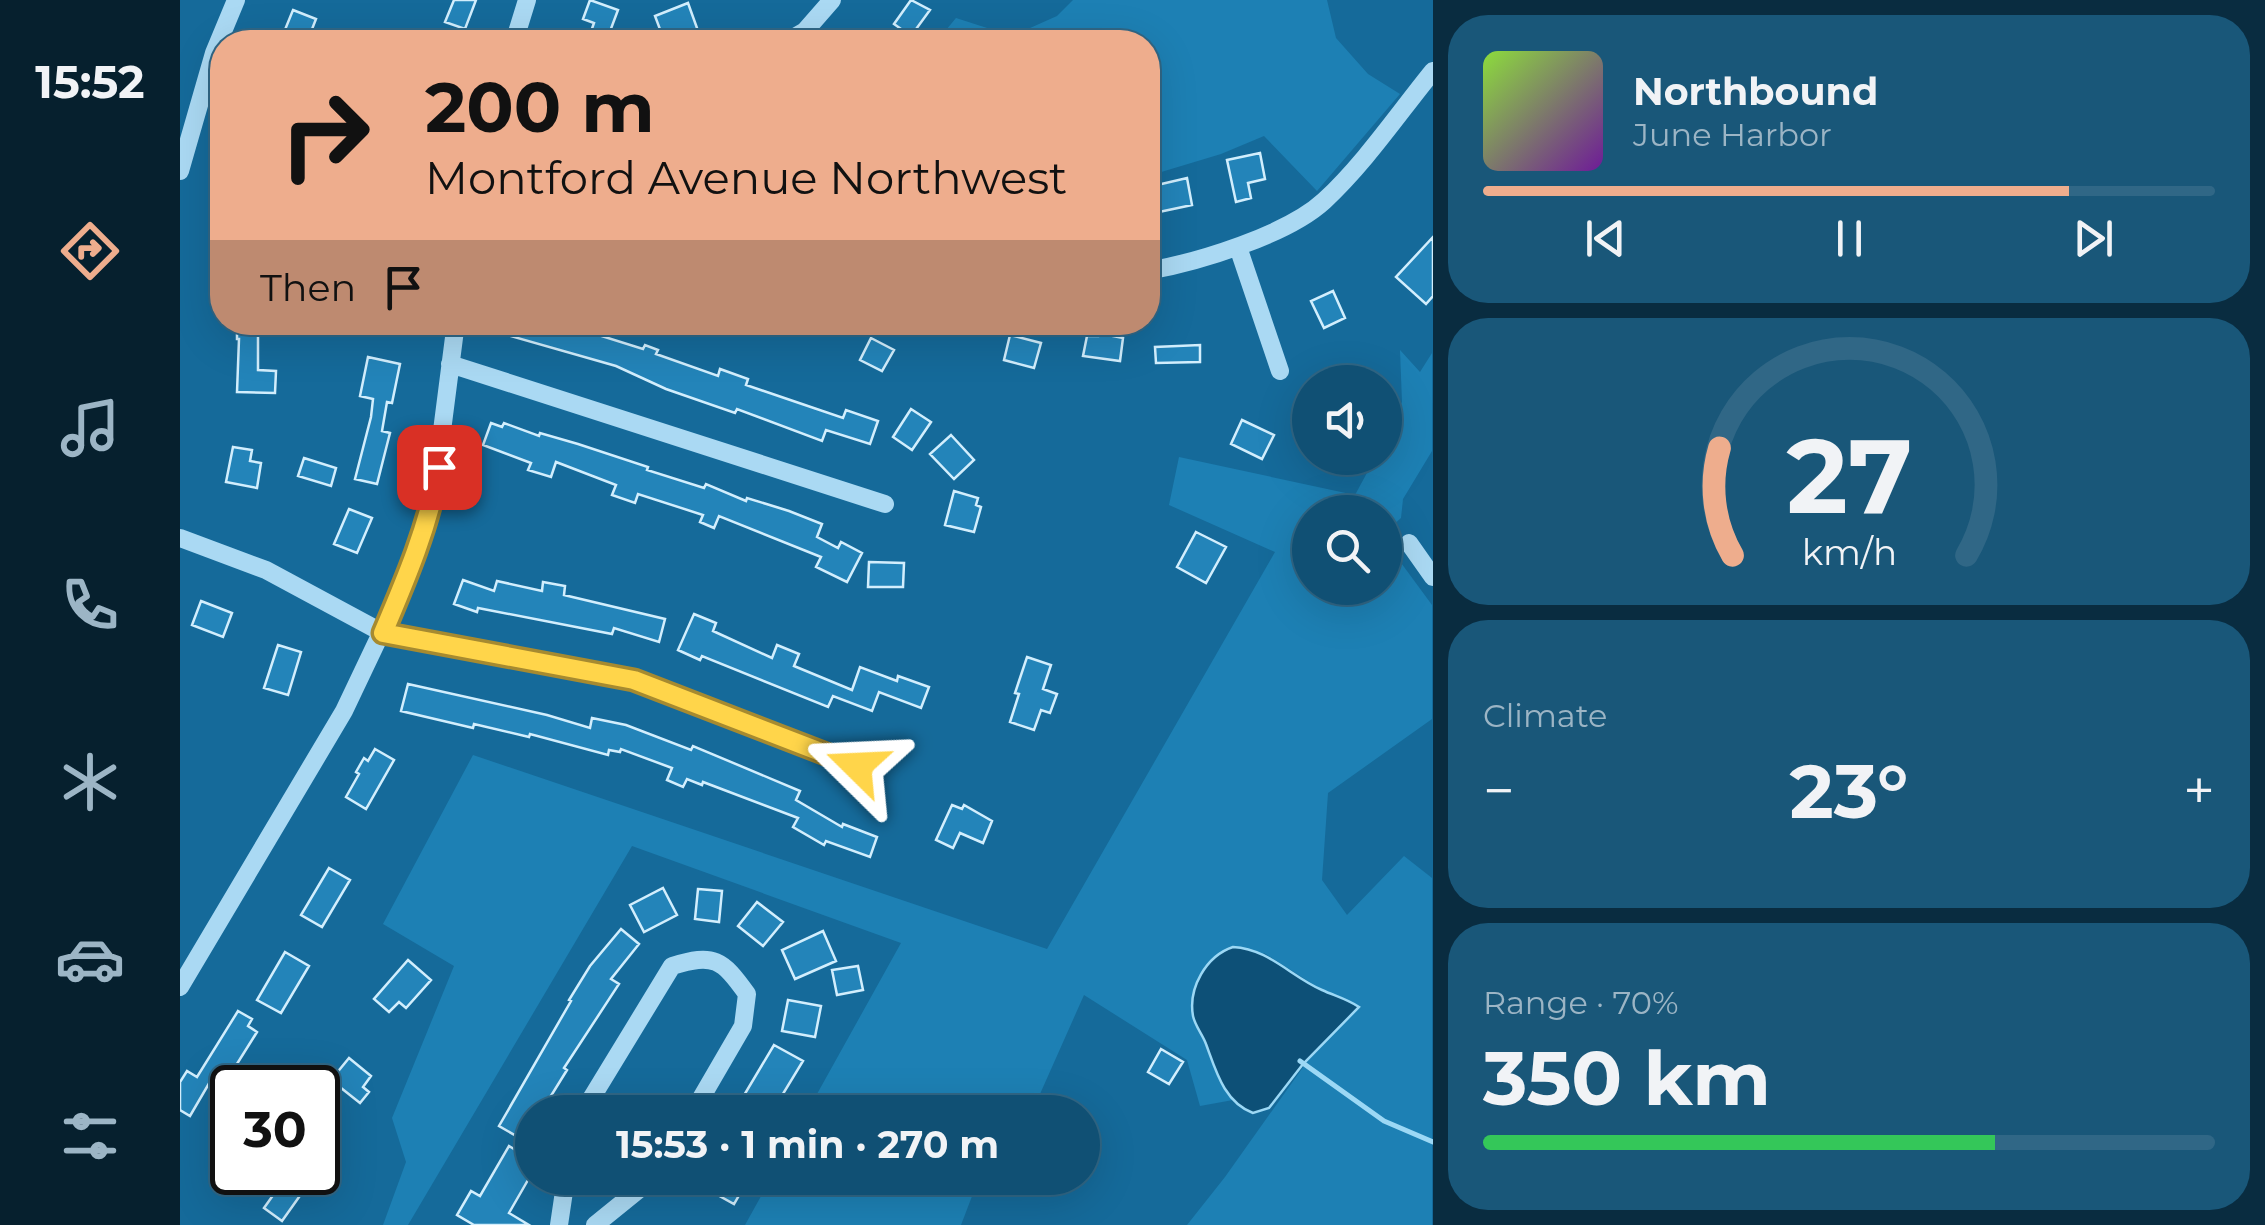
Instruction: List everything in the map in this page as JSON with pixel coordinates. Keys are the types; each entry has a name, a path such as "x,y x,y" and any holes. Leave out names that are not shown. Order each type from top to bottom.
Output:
{"street":[{"path":"224,30 236,0"},
{"path":"518,30 527,0"},
{"path":"805,30 832,0"},
{"path":"180,171 210,67"},
{"path":"1160,268 1238,247 1322,204 1432,71"},
{"path":"1238,247 1280,371"},
{"path":"180,987 344,711 411,570 434,493 454,335"},
{"path":"450,364 884,504"},
{"path":"180,538 266,570 383,633 634,680 857,766"},
{"path":"1410,543 1430,567"},
{"path":"593,1095 672,966 700,958 728,968 747,994 743,1026 704,1095"},
{"path":"559,1225 563,1195"},
{"path":"595,1225 632,1195"}],"shaded area":[{"path":"1073,0 1327,0 1336,38 1368,74 1400,94 1317,191 1264,136 1160,172 1160,30 1026,30 1057,16"},
{"path":"956,18 993,30 946,30"},
{"path":"1400,350 1420,372 1432,353 1432,451 1403,499 1402,508 1402,495 1355,495 1366,475 1402,475"},
{"path":"1179,457 1355,495 1292,495 1292,605 1402,605 1402,564 1432,605 1432,719 1328,793 1322,880 1347,915 1404,856 1432,878 1432,1225 1187,1225 1350,1001 1322,990 1264,953 1193,1019 1233,1100 1200,1106 1187,1060 1084,995 1040,1095 816,1095 901,943 632,846 408,1225 383,1225 406,1162 392,1118 454,966 383,924 473,755 1047,949 1275,552 1169,505"},
{"path":"1233,947 1269,958 1310,984 1359,1007 1303,1064 1269,1108 1253,1113 1235,1101 1222,1084 1193,1016 1193,995 1201,974 1223,951"},
{"path":"762,1195 972,1195 961,1225 745,1225"}],"building":[{"path":"454,0 476,0 465,29 445,22"},
{"path":"590,0 618,10 610,30 592,30 594,23 583,19"},
{"path":"911,0 930,10 915,30 902,30 894,24"},
{"path":"688,3 697,28 660,30 655,16"},
{"path":"293,10 316,19 312,30 285,30"},
{"path":"1260,153 1265,179 1248,183 1251,198 1236,202 1227,160"},
{"path":"1187,178 1192,205 1160,212 1160,184"},
{"path":"1433,237 1433,296 1426,304 1396,277"},
{"path":"1333,291 1345,318 1324,328 1311,301"},
{"path":"237,335 258,335 258,370 276,371 275,393 237,392"},
{"path":"507,335 598,335 643,349 645,345 658,350 656,354 718,376 720,369 748,379 746,385 843,418 846,410 878,421 870,444 826,430 822,441 737,409 735,413 666,389 616,366"},
{"path":"1010,335 1041,343 1034,368 1004,360"},
{"path":"1087,336 1123,338 1120,361 1083,356"},
{"path":"871,338 894,350 882,371 860,360"},
{"path":"1200,345 1200,362 1156,363 1155,347"},
{"path":"368,357 400,364 392,403 387,402 382,431 390,433 377,484 355,479 373,399 360,396"},
{"path":"911,409 931,422 912,450 893,437"},
{"path":"1242,420 1274,435 1262,459 1231,444"},
{"path":"491,423 502,427 504,423 578,444 648,467 647,470 789,511 822,524 817,537 838,548 841,542 862,553 847,582 816,567 821,557 719,516 714,528 700,522 703,515 638,494 635,503 612,495 616,485 556,462 551,477 528,470 531,463 483,445"},
{"path":"951,435 974,460 954,479 930,454"},
{"path":"233,447 252,450 250,461 261,463 257,488 226,482"},
{"path":"304,458 336,468 331,486 298,476"},
{"path":"954,491 978,498 976,505 981,507 974,532 945,525"},
{"path":"349,509 372,518 357,553 334,544"},
{"path":"1196,532 1226,547 1206,583 1177,567"},
{"path":"869,562 904,563 903,587 868,587"},
{"path":"463,580 494,591 497,581 542,591 543,582 565,586 564,595 665,619 659,642 614,628 612,634 478,608 477,612 454,604"},
{"path":"201,601 232,613 223,637 192,625"},
{"path":"694,614 716,623 713,631 772,658 777,645 799,654 794,666 852,690 860,667 897,681 898,676 929,687 921,708 879,692 872,711 833,696 828,707 678,650"},
{"path":"278,645 301,652 288,695 264,688"},
{"path":"1027,657 1051,665 1043,689 1057,694 1050,713 1041,710 1034,730 1010,722"},
{"path":"408,684 590,728 592,718 626,725 691,750 693,746 800,791 796,800 842,827 843,824 877,837 870,857 826,841 824,845 793,827 798,818 703,782 702,785 687,779 683,787 667,780 672,768 621,749 609,750 608,755 530,734 529,737 474,724 473,728 401,711"},
{"path":"375,749 394,760 366,809 346,797 364,758 368,761"},
{"path":"952,805 962,809 964,805 992,821 983,843 960,833 953,848 936,840"},
{"path":"329,868 350,880 322,927 301,915"},
{"path":"663,888 677,915 644,932 630,905"},
{"path":"698,889 722,891 719,922 695,919"},
{"path":"757,902 783,922 763,946 738,926"},
{"path":"621,929 639,944 611,979 619,984 564,1068 567,1070 552,1095 517,1095 569,1000 590,966"},
{"path":"823,931 836,961 795,979 782,950"},
{"path":"285,952 309,966 281,1013 257,1000"},
{"path":"408,960 431,980 406,1008 399,1002 389,1012 374,999"},
{"path":"858,966 863,990 837,995 832,970"},
{"path":"788,1000 821,1006 815,1037 782,1031"},
{"path":"238,1011 252,1019 248,1026 257,1032 236,1065 210,1065 210,1082 190,1116 180,1110 180,1082 187,1071 197,1077"},
{"path":"774,1045 803,1061 782,1095 744,1095"},
{"path":"1161,1049 1183,1062 1169,1084 1148,1072"},
{"path":"349,1058 371,1076 363,1087 369,1092 360,1103 340,1087 340,1069"},
{"path":"515,1098 515,1135 499,1126"},
{"path":"509,1146 515,1150 515,1195 519,1195 509,1213 529,1225 474,1225 457,1215 471,1191 480,1196"},
{"path":"273,1195 300,1195 282,1221 264,1208"},
{"path":"718,1195 739,1195 734,1204"}],"waterway":[{"path":"1300,1061 1384,1121 1433,1142"}],"route":[{"path":"439,467 411,570 383,633 634,680 857,766"}]}
